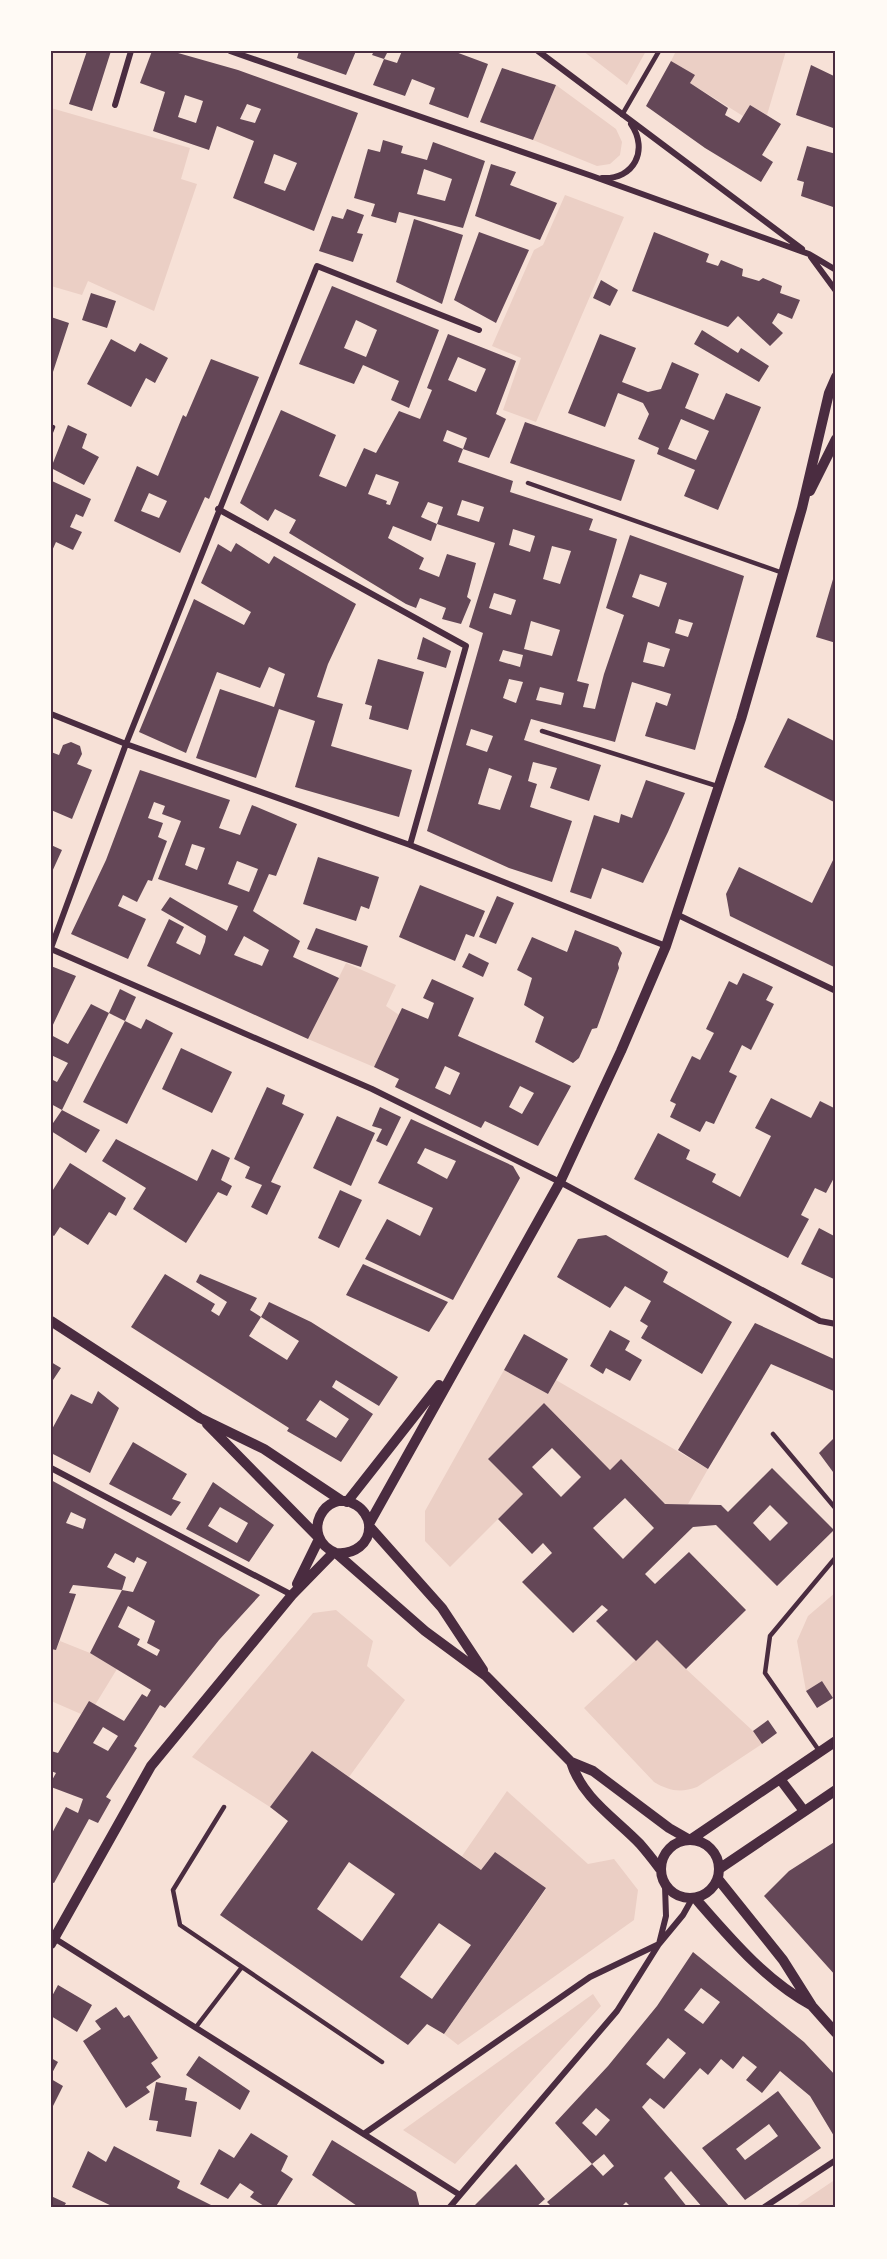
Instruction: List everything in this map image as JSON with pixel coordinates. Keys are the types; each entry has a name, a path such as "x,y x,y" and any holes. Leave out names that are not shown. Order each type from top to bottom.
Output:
{"street":[{"path":"116,105 131,51"},
{"path":"230,51 592,176 809,254 836,291"},
{"path":"538,51 809,254 836,270"},
{"path":"592,176 614,178 630,169 636,161 639,141 636,132 622,115"},
{"path":"479,330 317,266 126,744 51,949 372,1089 560,1182 820,1321 836,1324"},
{"path":"200,1418 254,1470 328,1549 342,1554 356,1550 366,1540 369,1525 459,1358 560,1182 621,1051 666,946 718,787 783,573 802,508 829,393 836,377"},
{"path":"802,508 836,439"},
{"path":"218,509 466,646 410,845"},
{"path":"51,714 126,744 410,845 666,946"},
{"path":"676,914 836,991"},
{"path":"51,1321 200,1418 264,1449 345,1502 362,1509 369,1525 442,1608 486,1676"},
{"path":"292,1595 319,1538 317,1529 321,1513 334,1503 345,1502 459,1358"},
{"path":"51,1468 292,1595"},
{"path":"335,1552 292,1595 151,1766 52,1941 196,2027 460,2195"},
{"path":"335,1552 425,1631 486,1676 571,1762 580,1784 639,1844 660,1869 665,1886 666,1916 659,1944"},
{"path":"660,1869 662,1860 672,1845 690,1840 836,1741"},
{"path":"571,1762 593,1771 669,1828 690,1840 707,1845 718,1860 718,1874 783,1960 812,2006 836,2033"},
{"path":"780,1779 804,1811"},
{"path":"449,2208 617,2011 659,1944 693,1899 708,1892 718,1874 836,1790"},
{"path":"665,1886 672,1894 693,1899 767,1975 792,1995 812,2006"},
{"path":"365,2133 590,1977 659,1944"},
{"path":"764,2208 836,2160"}],"lane":[{"path":"622,115 659,51"},
{"path":"528,483 783,573"},
{"path":"542,731 718,787"},
{"path":"772,1434 836,1509"},
{"path":"820,1752 765,1673 770,1636 836,1557"},
{"path":"224,1807 173,1890 180,1925 382,2062"},
{"path":"196,2027 242,1967"}],"shaded area":[{"path":"583,51 646,51 627,85"},
{"path":"676,51 786,51 767,115 750,105 743,116 690,83 694,75 671,61"},
{"path":"556,85 616,129 622,142 620,155 610,164 597,166 533,140"},
{"path":"51,108 190,148 181,179 197,184 154,311 88,281 82,295 51,286"},
{"path":"565,195 624,217 536,422 503,410 521,358 492,346 534,250 543,245"},
{"path":"346,963 396,985 386,1006 399,1015 374,1067 308,1039"},
{"path":"504,1370 548,1394 556,1380 708,1469 688,1504 665,1504 621,1459 610,1470 544,1403 488,1459 523,1494 450,1567 425,1541 425,1511"},
{"path":"836,1592 836,1696 833,1698 822,1681 806,1691 797,1641 808,1616"},
{"path":"336,1610 373,1641 367,1666 405,1700 349,1777 312,1751 270,1807 192,1757 313,1613"},
{"path":"657,1640 753,1731 762,1744 691,1789 675,1790 654,1782 584,1708"},
{"path":"60,1641 90,1653 117,1669 95,1705 89,1702 81,1714 51,1701 51,1649 56,1650"},
{"path":"507,1791 588,1864 614,1859 638,1890 634,1920 458,2045 444,2034 546,1889 495,1852 481,1870 462,1856"},
{"path":"593,1994 601,2006 455,2164 403,2130"},
{"path":"836,2179 836,2208 793,2208"}],"building":[{"path":"87,51 111,51 92,111 69,104"},
{"path":"152,51 171,51 238,70 358,113 314,231 233,198 254,141 217,126 209,150 153,131 165,92 140,83","holes":["185,95 203,101 196,123 178,117","247,104 261,109 255,123 240,119","274,154 297,163 285,191 264,183"]},
{"path":"299,51 356,51 346,75 297,58"},
{"path":"374,51 388,51 384,59 372,55"},
{"path":"402,51 453,51 488,64 468,118 429,104 435,88 412,79 405,96 373,85 384,59 397,63"},
{"path":"671,61 695,75 690,83 728,108 725,115 739,123 750,105 781,124 762,155 773,162 761,182 705,148 646,106"},
{"path":"811,65 836,77 836,129 796,115"},
{"path":"502,68 556,85 533,140 480,122"},
{"path":"383,140 403,146 401,153 427,160 433,142 485,161 463,228 399,212 396,223 371,216 375,204 354,198 368,149 380,152","holes":["424,169 452,179 445,201 417,194"]},
{"path":"807,146 836,154 836,208 801,196 804,182 797,180"},
{"path":"491,164 516,172 510,185 557,203 540,240 475,216"},
{"path":"347,209 364,215 357,233 363,234 353,262 319,251 332,216 343,219"},
{"path":"414,219 463,235 442,304 396,282"},
{"path":"479,232 529,250 496,323 454,300"},
{"path":"654,232 709,254 706,262 718,266 721,260 743,269 742,276 759,281 763,278 782,286 780,293 800,300 792,319 778,313 772,323 783,333 770,346 738,316 728,327 632,291"},
{"path":"601,280 618,290 610,306 593,298"},
{"path":"332,286 439,330 409,408 391,400 399,381 363,365 354,384 299,364","holes":["356,320 377,330 366,357 344,348"]},
{"path":"91,293 116,301 107,328 82,320"},
{"path":"51,317 69,323 51,378"},
{"path":"702,330 738,353 741,348 769,366 759,382 694,344"},
{"path":"448,334 516,361 496,414 506,419 489,458 463,449 458,462 513,481 510,492 593,519 589,530 617,539 577,681 589,684 583,707 595,709 624,615 606,608 630,535 744,576 695,750 645,736 656,702 667,706 671,694 632,682 615,742 531,719 524,740 601,765 589,801 550,788 557,768 533,762 528,781 537,784 530,807 572,821 552,882 509,868 427,831 483,633 469,627 495,543 437,524 431,541 393,526 388,538 424,558 419,569 439,577 447,554 476,563 467,597 471,600 461,624 442,619 446,608 420,598 416,608 406,604 289,533 296,520 275,509 268,521 240,503 281,410 336,435 319,476 346,487 364,448 376,453 399,411 420,419 432,390 427,388","holes":["458,357 486,369 476,392 448,380","447,430 467,438 463,449 443,441","376,474 399,482 390,505 386,504 387,501 368,494","462,500 484,507 479,522 457,515","428,502 443,507 437,524 421,517","513,529 535,536 530,552 509,545","552,546 571,551 560,584 543,579","640,574 667,583 659,607 632,597","494,593 516,600 511,615 489,608","679,619 693,623 688,637 675,633","531,621 560,630 552,656 524,649","648,642 670,649 664,667 643,662","503,650 523,655 520,667 499,661","509,679 523,682 516,703 503,698","540,687 564,693 561,705 536,700","471,729 493,736 487,752 466,745","489,768 512,776 500,810 478,804"]},
{"path":"600,334 636,348 622,382 648,392 661,389 672,362 699,374 685,408 714,420 726,393 761,407 718,510 684,496 695,470 657,454 659,448 638,439 649,414 643,403 618,393 605,427 568,413","holes":["681,419 709,431 696,460 668,449"]},
{"path":"111,339 135,352 140,343 168,358 155,383 146,378 131,407 87,384"},
{"path":"211,359 259,377 209,499 205,497 180,553 114,521 137,466 158,476 183,415 186,417","holes":["149,493 167,501 159,518 141,511"]},
{"path":"525,422 635,460 621,501 510,463"},
{"path":"68,425 87,434 82,448 99,457 84,485 51,468"},
{"path":"52,481 91,499 83,517 76,514 70,527 82,532 73,550 56,542 51,553"},
{"path":"236,543 269,564 274,556 356,604 328,664 317,697 343,704 331,746 412,770 399,817 295,787 315,721 279,709 256,778 196,758 220,689 274,707 285,674 269,667 260,688 217,672 186,753 139,732 194,599 244,625 251,612 201,583 218,544 231,552"},
{"path":"836,569 836,643 816,637"},
{"path":"423,637 451,651 446,668 417,659"},
{"path":"378,659 424,672 408,730 369,719 372,706 365,704"},
{"path":"788,718 836,742 836,803 764,767"},
{"path":"71,742 80,746 82,754 77,764 92,770 72,819 51,810 51,752 59,755 63,745"},
{"path":"140,770 230,800 219,828 240,835 252,805 297,824 276,876 269,874 253,911 300,941 293,957 339,978 308,1039 147,966 169,919 184,927 176,943 200,955 205,942 206,936 161,910 170,897 227,931 238,906 158,879 181,821 162,814 165,806 154,802 148,818 163,823 158,837 167,841 152,881 148,880 137,902 123,895 118,906 146,919 128,959 71,934 106,860","holes":["192,844 205,848 197,870 185,865","237,861 258,869 249,892 228,884","244,936 269,950 262,966 234,955"]},
{"path":"646,780 685,793 643,883 602,868 591,899 570,892 594,815 619,823 621,814 632,818"},
{"path":"51,845 62,850 51,874"},
{"path":"836,854 836,968 730,916 726,894 739,867 812,903"},
{"path":"318,857 379,877 369,909 361,906 356,921 303,904"},
{"path":"420,885 485,911 474,937 466,934 455,961 399,937"},
{"path":"497,896 514,903 496,944 479,937"},
{"path":"316,928 368,946 361,967 307,949"},
{"path":"575,930 618,947 622,953 619,968 597,1028 592,1029 579,1058 573,1063 535,1042 544,1017 524,1005 532,978 517,970 532,937 567,952"},
{"path":"469,953 489,963 483,977 462,967"},
{"path":"51,966 76,976 51,1029"},
{"path":"743,973 773,987 766,1000 774,1004 751,1050 742,1045 729,1072 737,1076 714,1124 706,1121 700,1132 670,1117 676,1104 670,1101 692,1056 700,1060 714,1033 706,1029 729,981 737,985"},
{"path":"432,979 474,998 458,1036 571,1086 538,1146 485,1121 481,1128 395,1087 399,1079 374,1067 402,1008 428,1019 434,1003 423,998","holes":["445,1066 460,1073 450,1095 435,1088","520,1086 534,1093 522,1114 509,1107"]},
{"path":"120,989 136,997 125,1021 109,1013"},
{"path":"91,1004 109,1013 62,1110 51,1104 51,1079 57,1082 68,1063 51,1055 51,1035 68,1044"},
{"path":"146,1019 173,1033 127,1124 83,1102 125,1021 141,1029"},
{"path":"181,1048 232,1072 212,1113 162,1089"},
{"path":"267,1087 285,1095 282,1104 304,1114 271,1182 281,1186 267,1215 251,1207 262,1185 245,1178 250,1167 234,1159"},
{"path":"771,1098 811,1118 820,1101 836,1109 836,1174 826,1193 815,1188 801,1215 809,1219 788,1258 634,1179 658,1133 690,1150 686,1159 716,1174 712,1182 740,1197 771,1136 755,1128"},
{"path":"380,1107 401,1117 387,1146 376,1141 382,1129 372,1126"},
{"path":"62,1110 100,1130 86,1153 51,1131 51,1126"},
{"path":"337,1116 375,1133 351,1186 313,1168"},
{"path":"411,1119 513,1166 520,1178 453,1300 365,1259 387,1219 420,1236 433,1208 378,1183","holes":["425,1148 456,1161 447,1179 417,1163"]},
{"path":"116,1139 197,1181 212,1149 230,1158 221,1180 232,1186 227,1196 218,1192 186,1243 133,1209 146,1188 102,1161"},
{"path":"70,1163 126,1198 116,1216 109,1212 88,1245 60,1227 54,1236 51,1234 51,1193"},
{"path":"340,1190 362,1200 339,1248 318,1238"},
{"path":"819,1228 836,1237 836,1280 801,1264"},
{"path":"606,1235 668,1272 663,1282 732,1322 702,1374 641,1338 648,1326 640,1321 651,1301 625,1286 610,1308 557,1277 578,1239"},
{"path":"363,1264 448,1302 429,1332 346,1295"},
{"path":"165,1274 215,1304 211,1311 219,1316 227,1302 196,1282 200,1274 257,1298 250,1310 261,1317 269,1302 311,1322 398,1377 379,1406 336,1380 332,1387 373,1414 341,1462 287,1431 289,1428 131,1327","holes":["261,1317 299,1341 287,1360 249,1336","320,1400 349,1419 336,1438 306,1420"]},
{"path":"755,1323 836,1360 836,1392 771,1364 708,1469 678,1450"},
{"path":"610,1330 630,1341 625,1350 642,1360 630,1381 606,1368 603,1374 590,1366"},
{"path":"524,1334 568,1359 548,1394 504,1370"},
{"path":"51,1362 61,1368 51,1383"},
{"path":"98,1391 119,1408 90,1473 51,1453 51,1431 71,1394 92,1404"},
{"path":"544,1403 610,1470 621,1459 665,1504 721,1505 728,1512 772,1468 834,1530 777,1586 716,1525 693,1527 645,1574 655,1584 689,1552 746,1610 686,1669 657,1640 636,1661 596,1621 608,1610 602,1605 573,1633 522,1582 552,1553 543,1543 532,1554 498,1519 523,1494 488,1459","holes":["552,1448 581,1477 561,1497 532,1467","625,1498 654,1528 623,1559 593,1528","770,1505 788,1523 770,1541 753,1523"]},
{"path":"836,1436 836,1476 819,1453"},
{"path":"133,1442 187,1474 172,1499 181,1502 171,1516 109,1484"},
{"path":"51,1480 260,1595 219,1640 165,1708 160,1705 134,1746 137,1748 106,1797 111,1800 98,1823 89,1819 54,1883 51,1882 51,1835 66,1807 78,1813 83,1799 51,1787 56,1773 51,1771 51,1751 58,1753 89,1701 124,1721 142,1694 147,1697 151,1690 90,1653 122,1590 73,1585 69,1593 76,1594 56,1650 51,1649","holes":["71,1512 86,1519 83,1529 66,1523","115,1553 134,1563 137,1557 147,1562 133,1592 122,1590 126,1577 107,1567","128,1606 155,1621 147,1643 160,1650 157,1656 137,1645 140,1639 118,1627","103,1727 118,1736 108,1751 93,1743"]},
{"path":"213,1482 274,1525 249,1562 186,1529","holes":["220,1507 248,1523 237,1543 208,1526"]},
{"path":"822,1681 833,1698 817,1708 806,1691"},
{"path":"768,1720 777,1733 762,1744 753,1731"},
{"path":"312,1751 481,1870 495,1852 546,1888 444,2034 427,2024 408,2045 220,1915 288,1821 270,1807","holes":["349,1862 395,1894 362,1941 317,1909","439,1923 471,1945 432,1999 400,1977"]},
{"path":"836,1841 836,1976 764,1896 789,1871"},
{"path":"693,1952 804,2042 836,2076 836,2134 834,2136 810,2096 780,2071 762,2093 746,2080 757,2067 743,2056 733,2069 721,2059 708,2075 700,2068 664,2109 650,2098 642,2107 730,2207 703,2208 671,2171 664,2178 688,2208 632,2208 626,2202 620,2208 553,2208 547,2202 592,2164 555,2123 608,2066 657,2006","holes":["701,1988 720,2002 703,2024 684,2010","668,2038 686,2053 664,2079 646,2064","596,2108 610,2120 596,2136 582,2123","604,2154 614,2166 603,2176 592,2164"]},
{"path":"58,1985 92,2005 77,2032 51,2016 51,1998"},
{"path":"116,2007 124,2018 129,2015 158,2058 151,2063 161,2077 146,2087 150,2092 126,2108 83,2041 101,2029 95,2021"},
{"path":"199,2056 250,2091 240,2110 186,2075"},
{"path":"51,2058 58,2062 51,2075"},
{"path":"51,2079 63,2086 51,2110"},
{"path":"156,2082 187,2088 185,2100 197,2102 191,2137 156,2131 158,2121 149,2120"},
{"path":"778,2091 821,2148 745,2200 702,2148","holes":["769,2124 778,2136 745,2160 736,2149"]},
{"path":"251,2133 288,2156 281,2171 293,2179 275,2208 267,2208 250,2197 254,2192 240,2183 228,2199 200,2184 219,2149 234,2158"},
{"path":"332,2140 416,2192 420,2208 360,2208 312,2175"},
{"path":"114,2146 180,2181 177,2188 217,2208 116,2208 72,2187 88,2151 106,2162"},
{"path":"516,2164 545,2199 535,2208 475,2208 474,2206"},
{"path":"51,2196 66,2203 63,2208 51,2208"}]}
